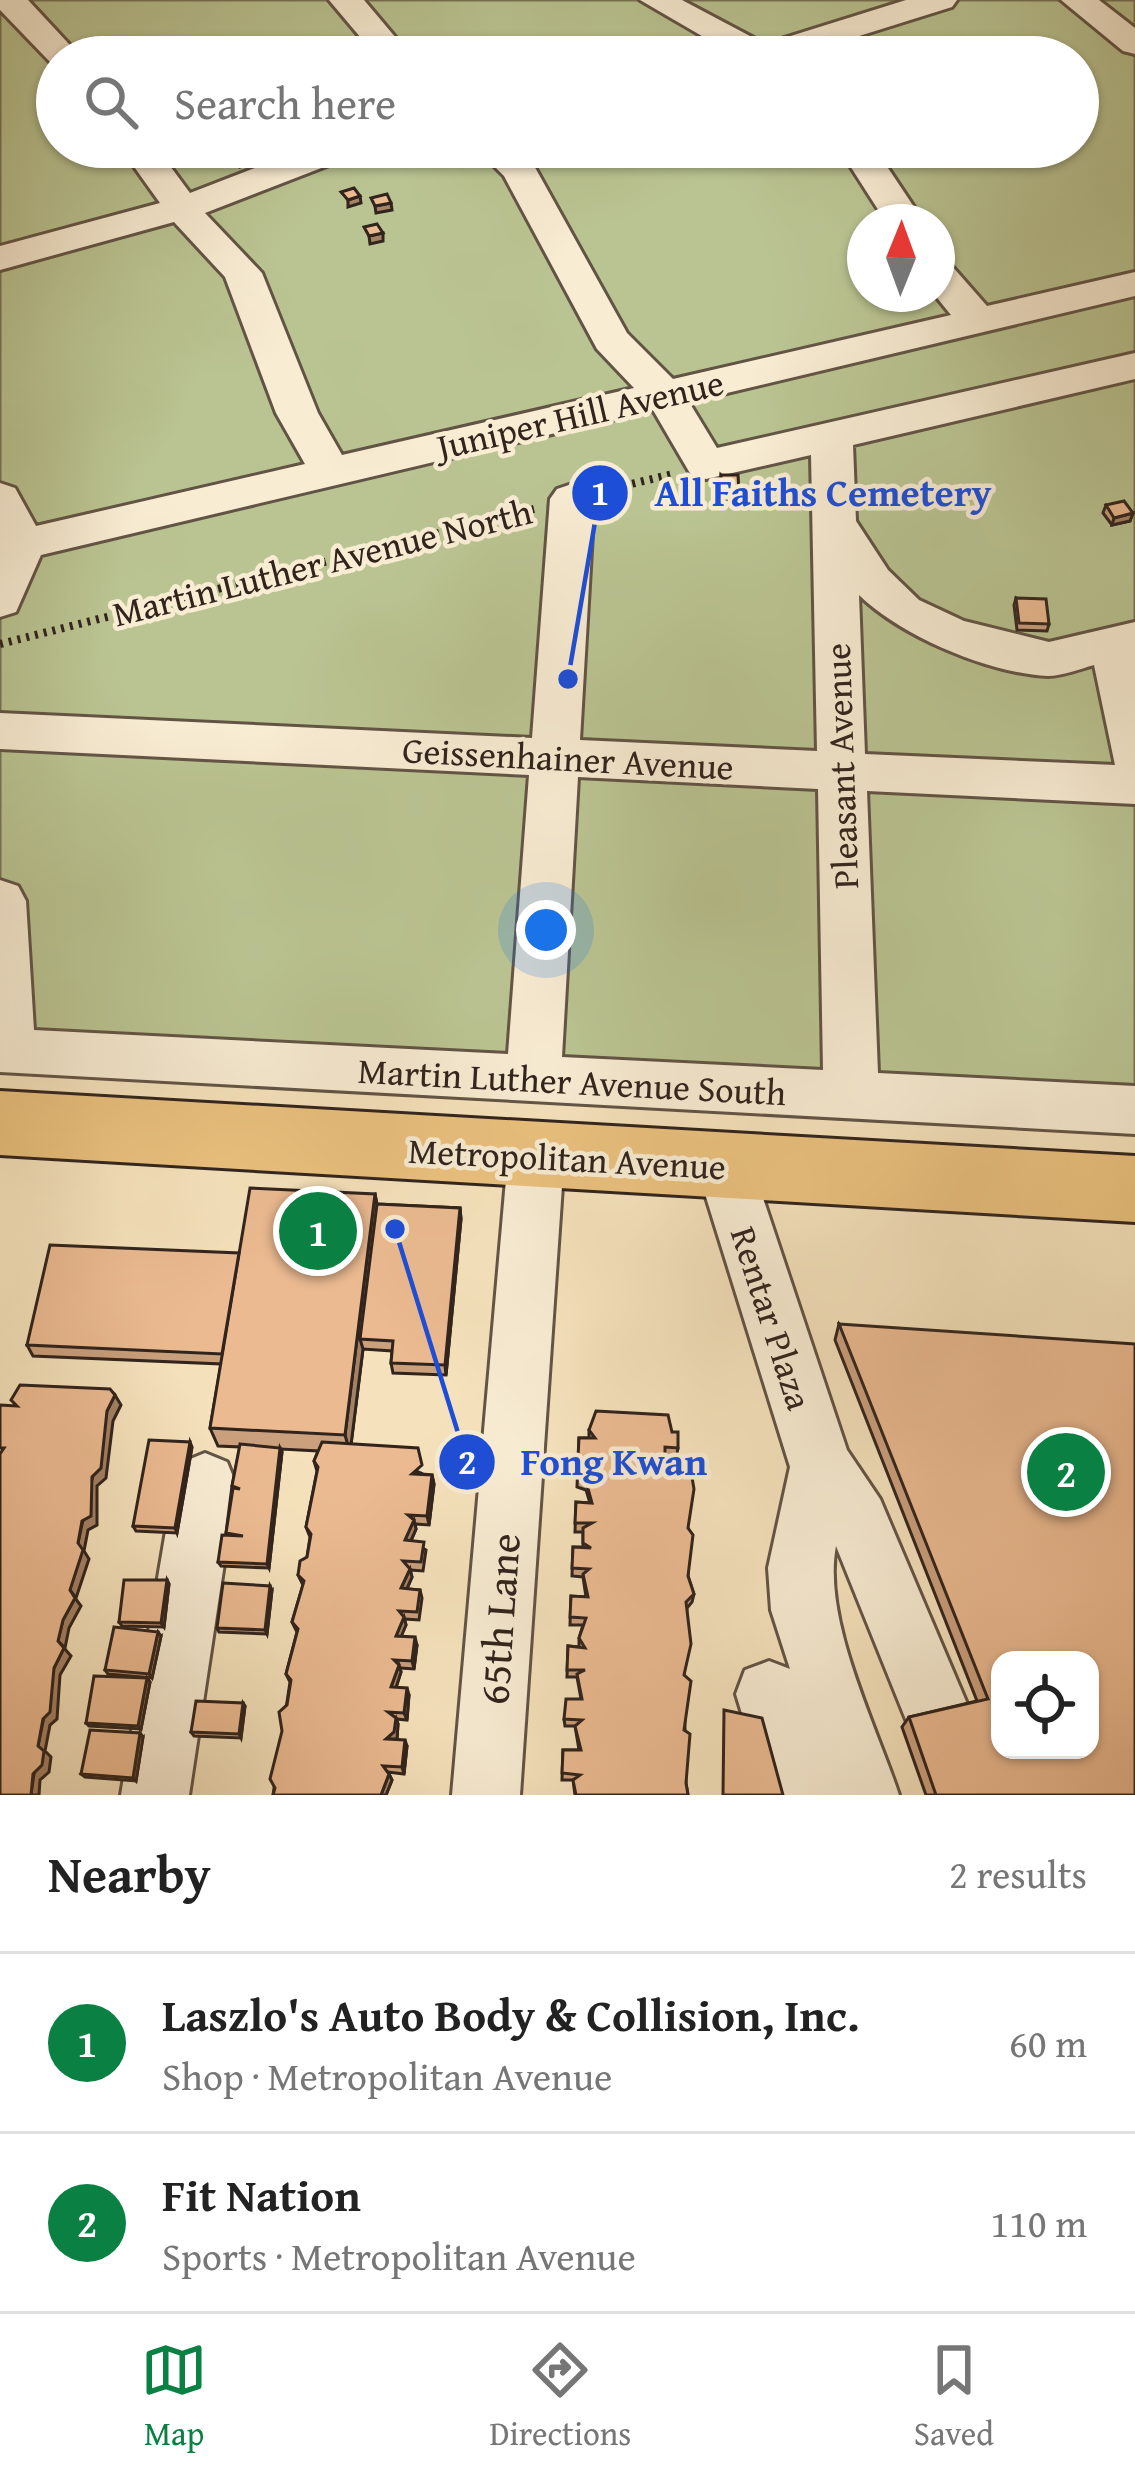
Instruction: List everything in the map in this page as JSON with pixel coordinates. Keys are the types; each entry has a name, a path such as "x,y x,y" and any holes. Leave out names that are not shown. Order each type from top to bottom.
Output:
{"main road":[{"name":"Metropolitan Avenue","path":"0,1123 1135,1189"}],"street":[{"path":"10,0 44,36"},
{"path":"346,0 377,36"},
{"path":"657,0 719,36"},
{"path":"827,36 940,0"},
{"path":"1078,0 1135,44"},
{"path":"153,168 243,273 297,413 331,473"},
{"path":"0,258 183,208 287,168"},
{"path":"517,168 610,340 664,394 706,465 1135,366"},
{"path":"870,168 893,204"},
{"name":"Juniper Hill Avenue","path":"25,544 1135,284"},
{"path":"955,294 978,321"},
{"path":"1071,381 1135,379"},
{"name":"Pleasant Avenue","path":"832,436 851,1096"},
{"path":"0,498 25,544 0,602"},
{"path":"532,1079 572,499"},
{"path":"833,520 872,580 903,611 952,635 1049,658 1124,642 1135,758"},
{"name":"Geissenhainer Avenue","path":"0,731 1135,785"},
{"name":"Martin Luther Avenue South","path":"0,901 8,1052 1135,1110"},
{"name":"65th Lane","path":"486,1795 536,1157"},
{"name":"Rentar Plaza","path":"725,1168 821,1466 859,1521 939,1718"},
{"name":"Rentar Plaza","path":"821,1466 800,1568 804,1610 865,1795"},
{"path":"154,1795 205,1484"},
{"path":"769,1694 801,1795"}],"path":[{"name":"Martin Luther Avenue North","path":"0,644 706,465"}],"green space":[{"path":"0,0 1135,0 1135,1121 0,1063"}],"building":[{"path":"354,188 360,196 348,200 341,192"},
{"path":"387,194 391,203 375,206 371,198"},
{"path":"377,224 383,233 369,236 364,227"},
{"path":"721,475 738,475 739,492 722,492"},
{"path":"1124,501 1133,513 1114,518 1106,505"},
{"path":"1016,598 1046,599 1049,624 1019,623"},
{"path":"250,1188 375,1194 345,1435 210,1428"},
{"path":"377,1204 460,1208 445,1365 391,1363 393,1341 360,1339"},
{"path":"50,1245 239,1253 222,1354 27,1345"},
{"path":"839,1324 1135,1344 1135,1795 936,1795 909,1717 988,1699"},
{"path":"20,1385 110,1389 115,1395 107,1411 101,1468 92,1477 91,1516 82,1521 78,1543 83,1550 70,1590 75,1598 58,1641 64,1648 54,1668 50,1712 43,1719 38,1746 44,1751 42,1765 33,1774 31,1795 0,1795 0,1454 4,1448 0,1448 0,1405 17,1406 11,1400"},
{"path":"596,1411 668,1415 672,1432 678,1432 678,1448 665,1447 665,1459 689,1460 694,1489 688,1576 694,1594 686,1602 691,1644 684,1675 691,1681 684,1730 690,1734 688,1795 576,1795 573,1780 580,1775 562,1773 563,1750 581,1750 575,1726 582,1720 564,1719 566,1699 582,1699 577,1674 585,1670 567,1670 568,1646 585,1648 579,1638 586,1618 570,1617 571,1596 588,1597 583,1574 589,1569 572,1568 573,1547 591,1548 583,1543 583,1528 592,1523 575,1523 576,1502 592,1503 586,1481 577,1477 579,1438 595,1438 589,1430"},
{"path":"149,1440 190,1442 175,1528 133,1526"},
{"path":"322,1442 418,1448 422,1465 412,1474 432,1475 427,1516 408,1515 414,1520 405,1540 424,1542 421,1562 403,1561 410,1569 401,1588 420,1590 417,1612 399,1611 404,1617 396,1636 415,1637 412,1661 394,1660 399,1665 391,1687 407,1688 404,1713 388,1712 396,1718 394,1732 386,1739 405,1740 402,1767 383,1766 389,1774 381,1795 273,1795 270,1779 282,1731 279,1712 287,1705 291,1680 286,1674 298,1629 292,1622 304,1581 298,1575 300,1561 307,1557 311,1534 306,1527 318,1467 314,1461"},
{"path":"240,1444 280,1448 267,1564 218,1562 222,1535 243,1536 226,1533 233,1488 240,1489 232,1486"},
{"path":"124,1580 167,1580 161,1623 119,1622"},
{"path":"223,1583 270,1586 265,1630 217,1628"},
{"path":"114,1627 158,1632 149,1674 105,1670"},
{"path":"94,1676 147,1678 138,1726 86,1723"},
{"path":"196,1701 243,1703 239,1734 191,1732"},
{"path":"724,1710 762,1718 783,1795 723,1795"},
{"path":"90,1730 140,1733 133,1778 81,1774"}],"place":[{"name":"All Faiths Cemetery","path":"568,679"},
{"name":"Fong Kwan","path":"395,1229"},
{"name":"Laszlo's Auto Body & Collision, Inc.","path":"318,1231"},
{"name":"Fit Nation","path":"1066,1472"}]}
